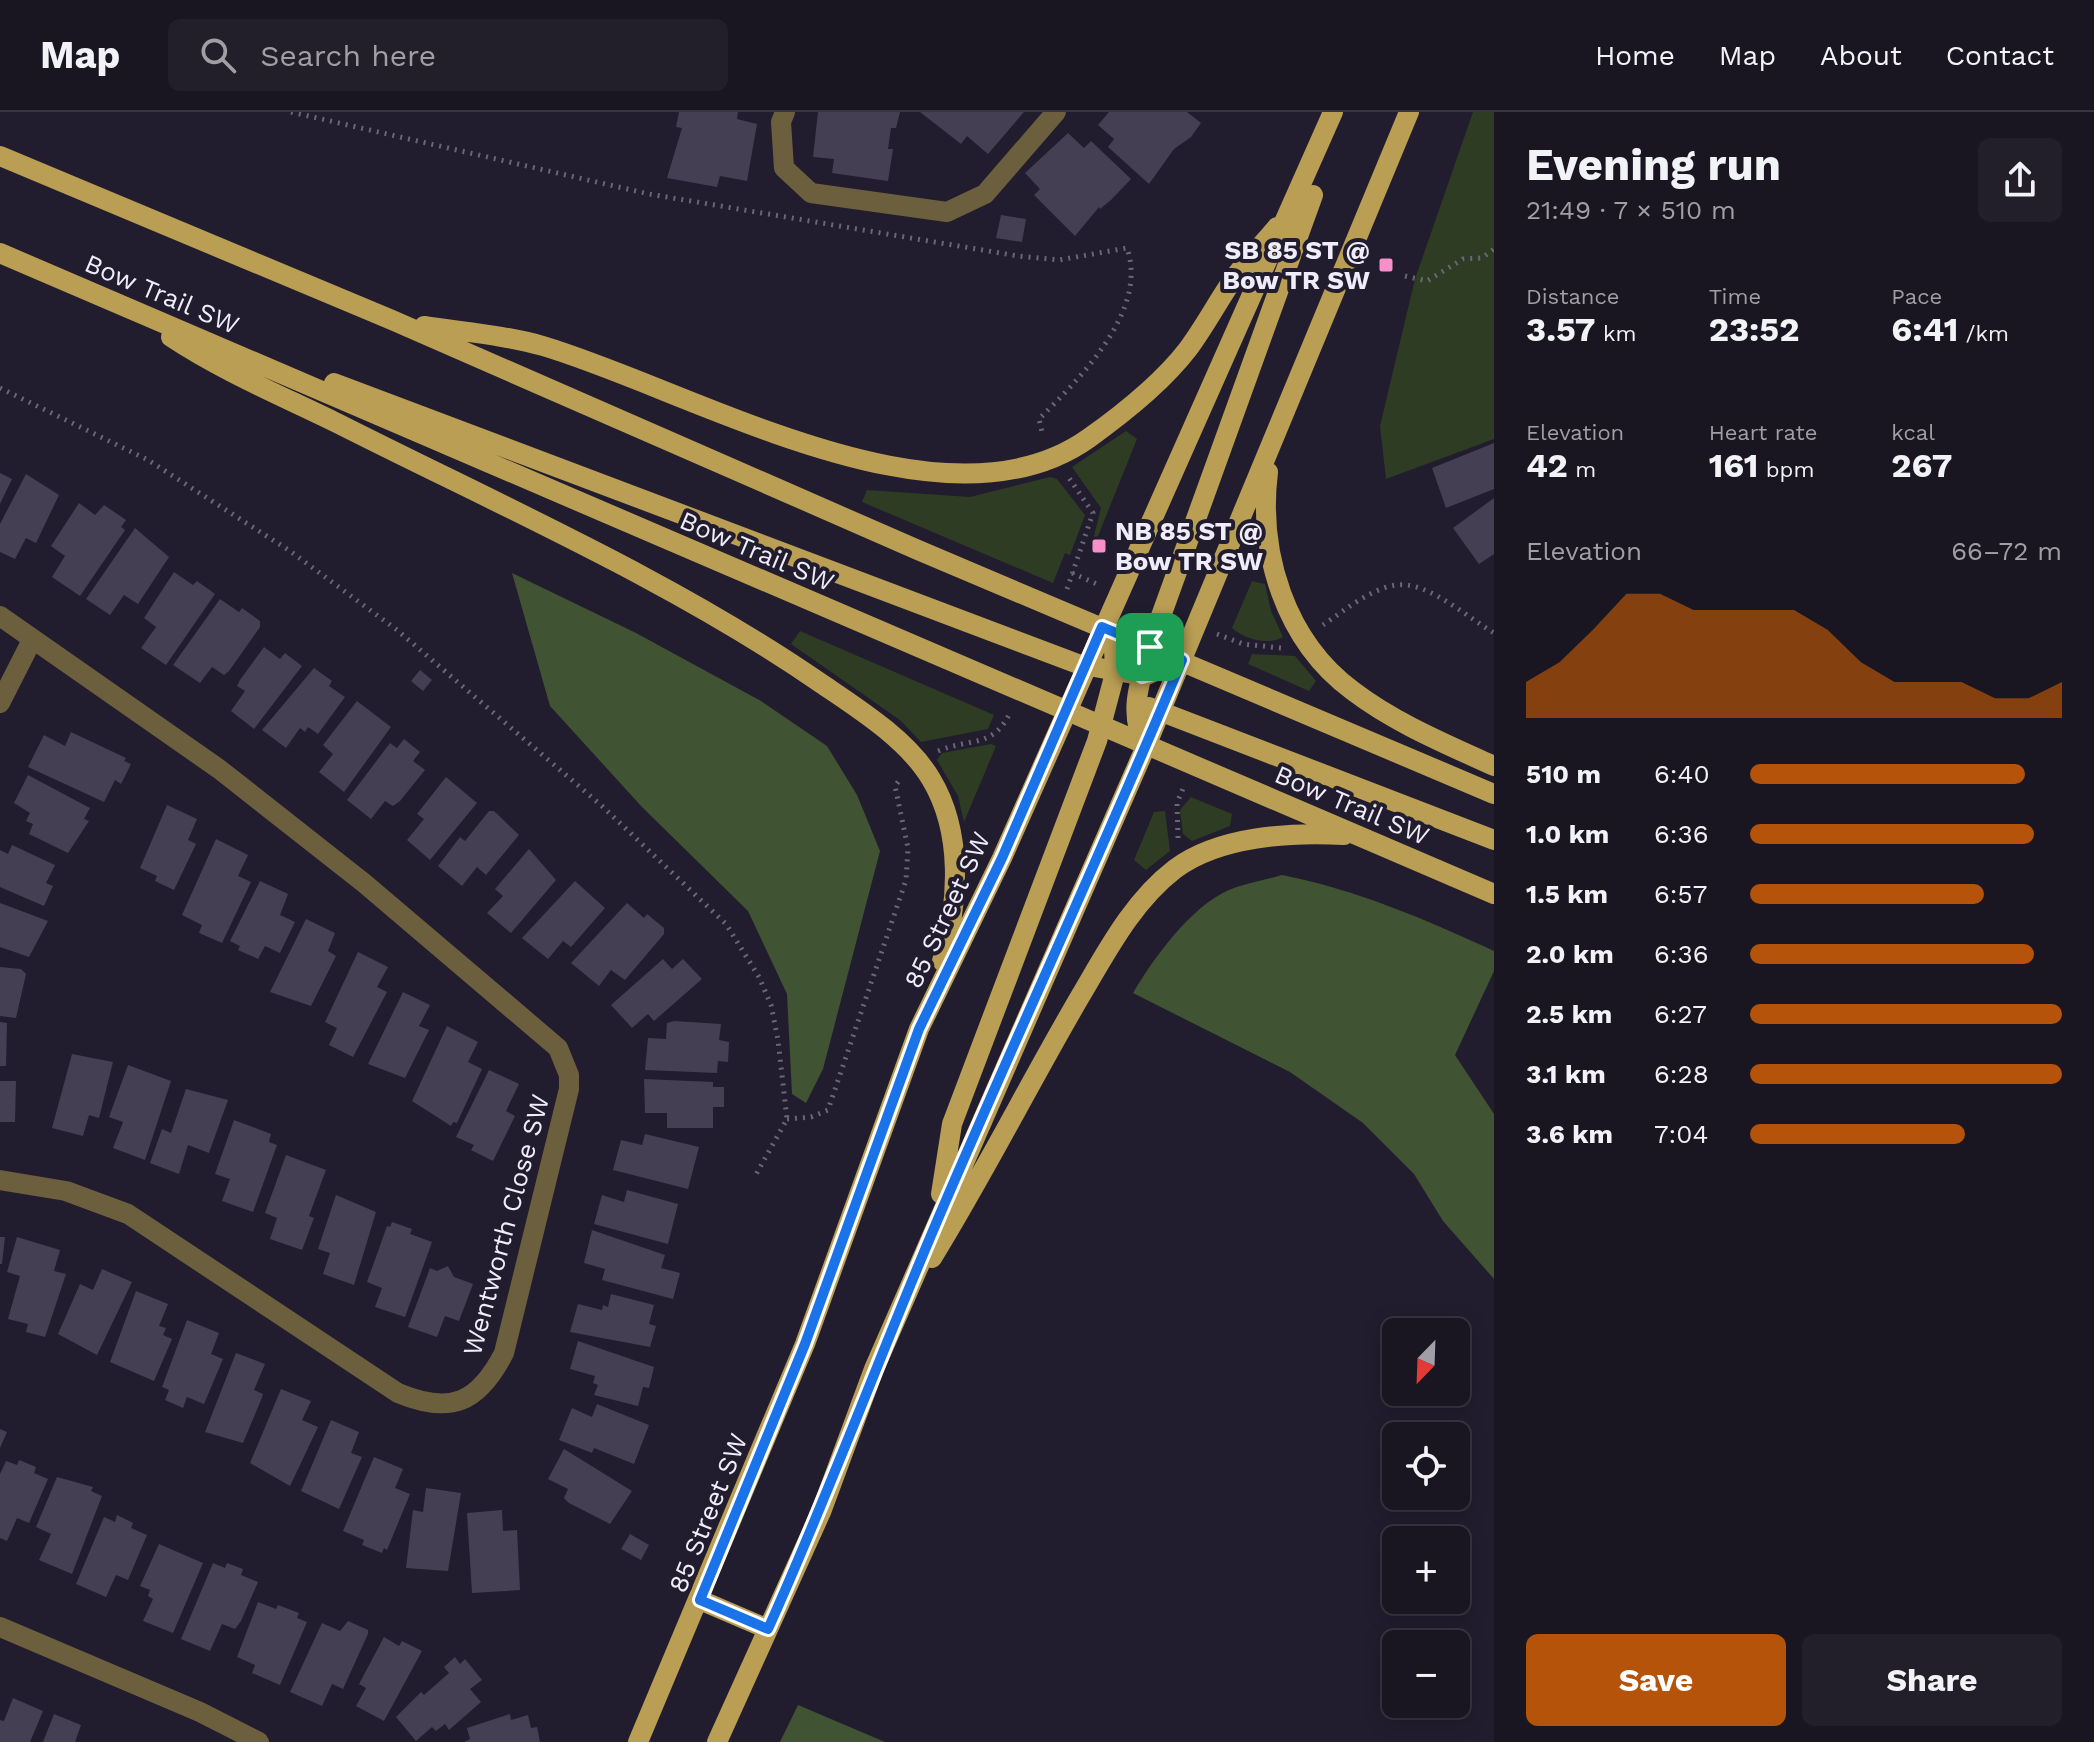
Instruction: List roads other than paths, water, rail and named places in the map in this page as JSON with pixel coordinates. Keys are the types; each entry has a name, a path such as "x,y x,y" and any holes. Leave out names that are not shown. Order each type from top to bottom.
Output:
{"main road":[{"name":"85 Street SW","path":"638,1742 805,1344 919,1029 1067,712 1102,627 1294,207 1333,112"},
{"path":"1146,746 1136,729 1136,703 1150,647 1343,112"},
{"path":"717,1742 821,1512 898,1313 1146,746 1409,112"},
{"path":"0,156 392,320 1494,794"},
{"path":"392,320 542,346 788,436 903,469 955,474 1005,472 1056,458 1088,439 1164,376 1187,350 1235,277 1294,207"},
{"name":"Bow Trail SW","path":"0,253 1494,894"},
{"path":"123,305 1086,666 1142,676 1165,670 1182,660"},
{"path":"123,305 186,347 706,613 798,667 887,732 930,777 952,824 954,860 949,936 919,1029"},
{"path":"1272,444 1265,497 1269,545 1277,582 1303,639 1352,691 1419,731 1494,766"},
{"path":"935,1225 952,1124 1101,727 1115,673 1114,648 1102,627"},
{"path":"1067,712 1086,699 1109,696 1136,703 1494,840"},
{"path":"898,1313 978,1184 1037,1070 1099,966 1152,889 1188,860 1257,839 1320,834 1362,836"},
{"path":"700,1600 768,1629"}],"street":[{"path":"785,112 781,122 784,168 811,193 947,212 985,194 1056,112"},
{"name":"Wentworth Close SW","path":"0,616 219,769 364,883 558,1048 569,1075 569,1089 504,1353 488,1383 466,1399 444,1405 424,1403 398,1393 128,1214 66,1191 0,1180"},
{"path":"0,703 32,640"},
{"path":"3,1626 200,1712 259,1742"}],"place":[{"name":"SB 85 ST @ Bow TR SW","path":"1386,265"},
{"name":"NB 85 ST @ Bow TR SW","path":"1099,546"}]}
